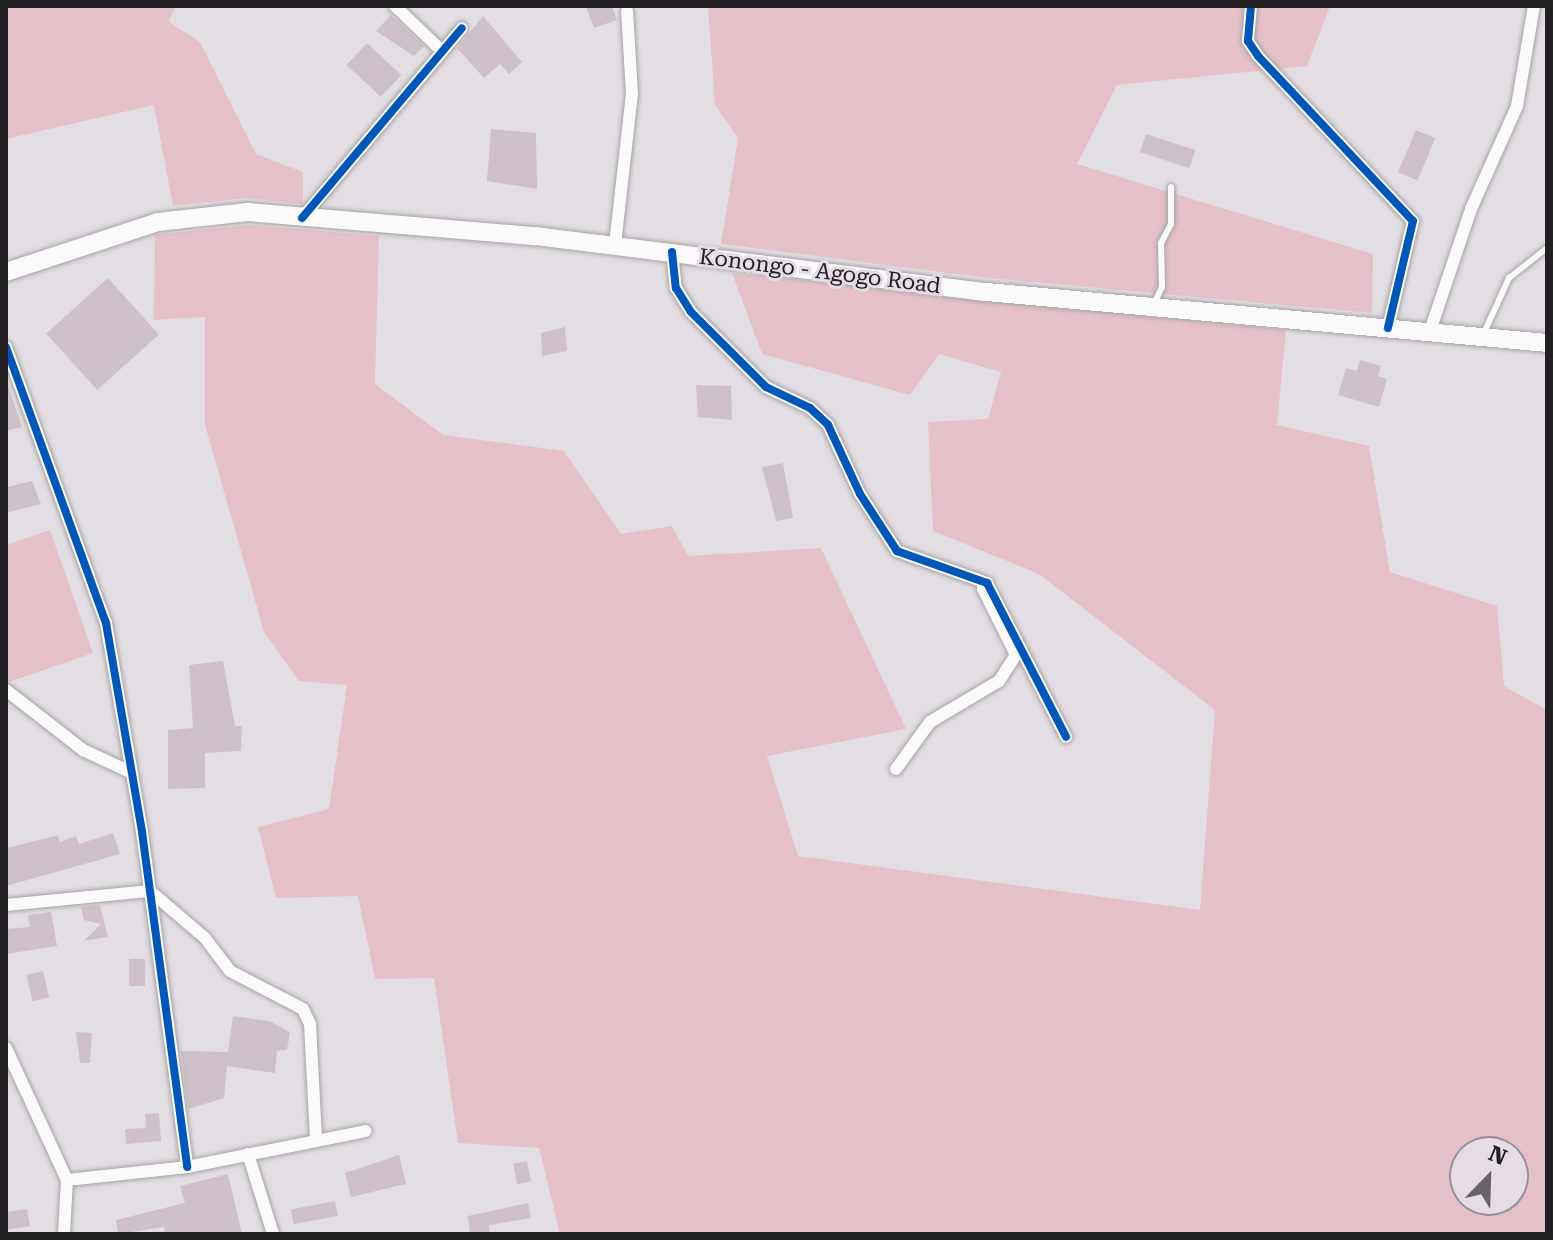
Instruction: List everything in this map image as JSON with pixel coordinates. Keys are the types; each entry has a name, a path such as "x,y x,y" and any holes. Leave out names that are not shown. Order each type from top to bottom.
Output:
{"main road":[{"name":"Konongo - Agogo Road","path":"6,272 158,222 247,212 615,245 1153,308 1547,343"}],"street":[{"path":"395,6 442,51"},
{"path":"1251,6 1248,41 1258,56 1413,221 1388,328"},
{"path":"1429,334 1471,209 1517,106 1534,6"},
{"path":"615,245 632,94 627,11"},
{"path":"302,218 462,28"},
{"path":"672,252 676,288 691,312 766,387 810,408 828,425 860,494 897,551 987,583 1066,737"},
{"path":"6,347 89,562 106,623 150,891 187,1167"},
{"path":"896,769 930,722 999,681 1016,655 983,589"},
{"path":"6,690 83,750 130,772"},
{"path":"6,905 150,891 205,938 230,971 303,1009 310,1024 316,1140"},
{"path":"6,1048 67,1180 64,1234"},
{"path":"67,1180 187,1167 365,1131"},
{"path":"248,1154 273,1234"}],"lane":[{"path":"1153,308 1162,287 1159,260 1171,224 1171,187"},
{"path":"1481,338 1509,278 1547,248"}],"shaded area":[{"path":"6,6 175,6 169,22 200,42 256,154 303,172 303,204 246,198 173,206 154,105 6,139"},
{"path":"708,6 1330,6 1307,66 1117,85 1077,164 1373,254 1372,313 988,278 721,244 738,138 715,105"},
{"path":"247,225 379,236 375,384 443,435 564,451 621,534 672,526 688,556 821,548 906,729 767,756 798,856 1200,910 1215,710 1039,574 933,531 928,422 988,419 1001,372 939,354 910,395 762,354 732,273 1286,330 1277,425 1369,446 1390,572 1497,606 1504,686 1547,710 1547,1234 560,1234 539,1148 458,1143 434,978 375,979 358,896 276,898 258,827 329,809 347,685 299,681 264,632 205,425 205,317 154,320 155,235"},
{"path":"50,530 93,653 6,683 6,545"}],"building":[{"path":"586,6 612,6 617,20 594,28"},
{"path":"391,15 424,46 414,56 376,31"},
{"path":"483,16 522,62 509,74 500,64 484,78 457,48"},
{"path":"367,43 401,75 381,97 347,65"},
{"path":"491,129 536,133 537,189 487,181"},
{"path":"1416,130 1435,138 1417,181 1398,172"},
{"path":"1146,134 1195,150 1190,168 1140,152"},
{"path":"108,278 159,334 97,390 46,334"},
{"path":"565,327 567,351 542,356 541,333"},
{"path":"1360,360 1381,366 1378,376 1387,379 1379,407 1338,395 1346,368 1357,371"},
{"path":"6,380 22,427 6,431"},
{"path":"696,385 731,386 732,420 698,417"},
{"path":"783,463 793,518 776,521 762,467"},
{"path":"32,481 41,504 6,513 6,487"},
{"path":"223,661 235,726 242,726 241,751 205,753 205,788 168,789 168,730 193,728 189,665"},
{"path":"113,833 120,854 6,886 6,848 58,835 60,842 76,836 79,844"},
{"path":"100,905 108,937 84,941 101,924 84,920 81,907"},
{"path":"51,912 57,946 6,954 6,929 30,927 28,915"},
{"path":"129,959 145,959 145,986 129,986"},
{"path":"43,971 49,997 33,1001 26,975"},
{"path":"233,1016 269,1021 290,1032 287,1050 277,1051 275,1073 227,1066 224,1098 188,1109 181,1051 228,1052"},
{"path":"76,1032 92,1033 90,1063 80,1063"},
{"path":"159,1113 161,1141 126,1144 125,1129 146,1128 145,1114"},
{"path":"399,1155 406,1184 351,1197 345,1173"},
{"path":"527,1161 531,1182 517,1184 513,1164"},
{"path":"228,1174 242,1234 165,1234 164,1227 118,1234 116,1220 185,1203 180,1186"},
{"path":"335,1201 338,1216 294,1224 291,1210"},
{"path":"528,1203 531,1218 489,1225 490,1234 470,1234 468,1216"},
{"path":"27,1209 30,1226 6,1230 6,1212"}],"cycle path":[{"path":"1251,6 1248,41 1258,56 1413,221 1388,328"},
{"path":"302,218 462,28"},
{"path":"672,252 676,288 691,312 766,387 810,408 828,425 860,494 897,551 987,583 1066,737"},
{"path":"6,347 106,623 142,832 187,1167"}]}
